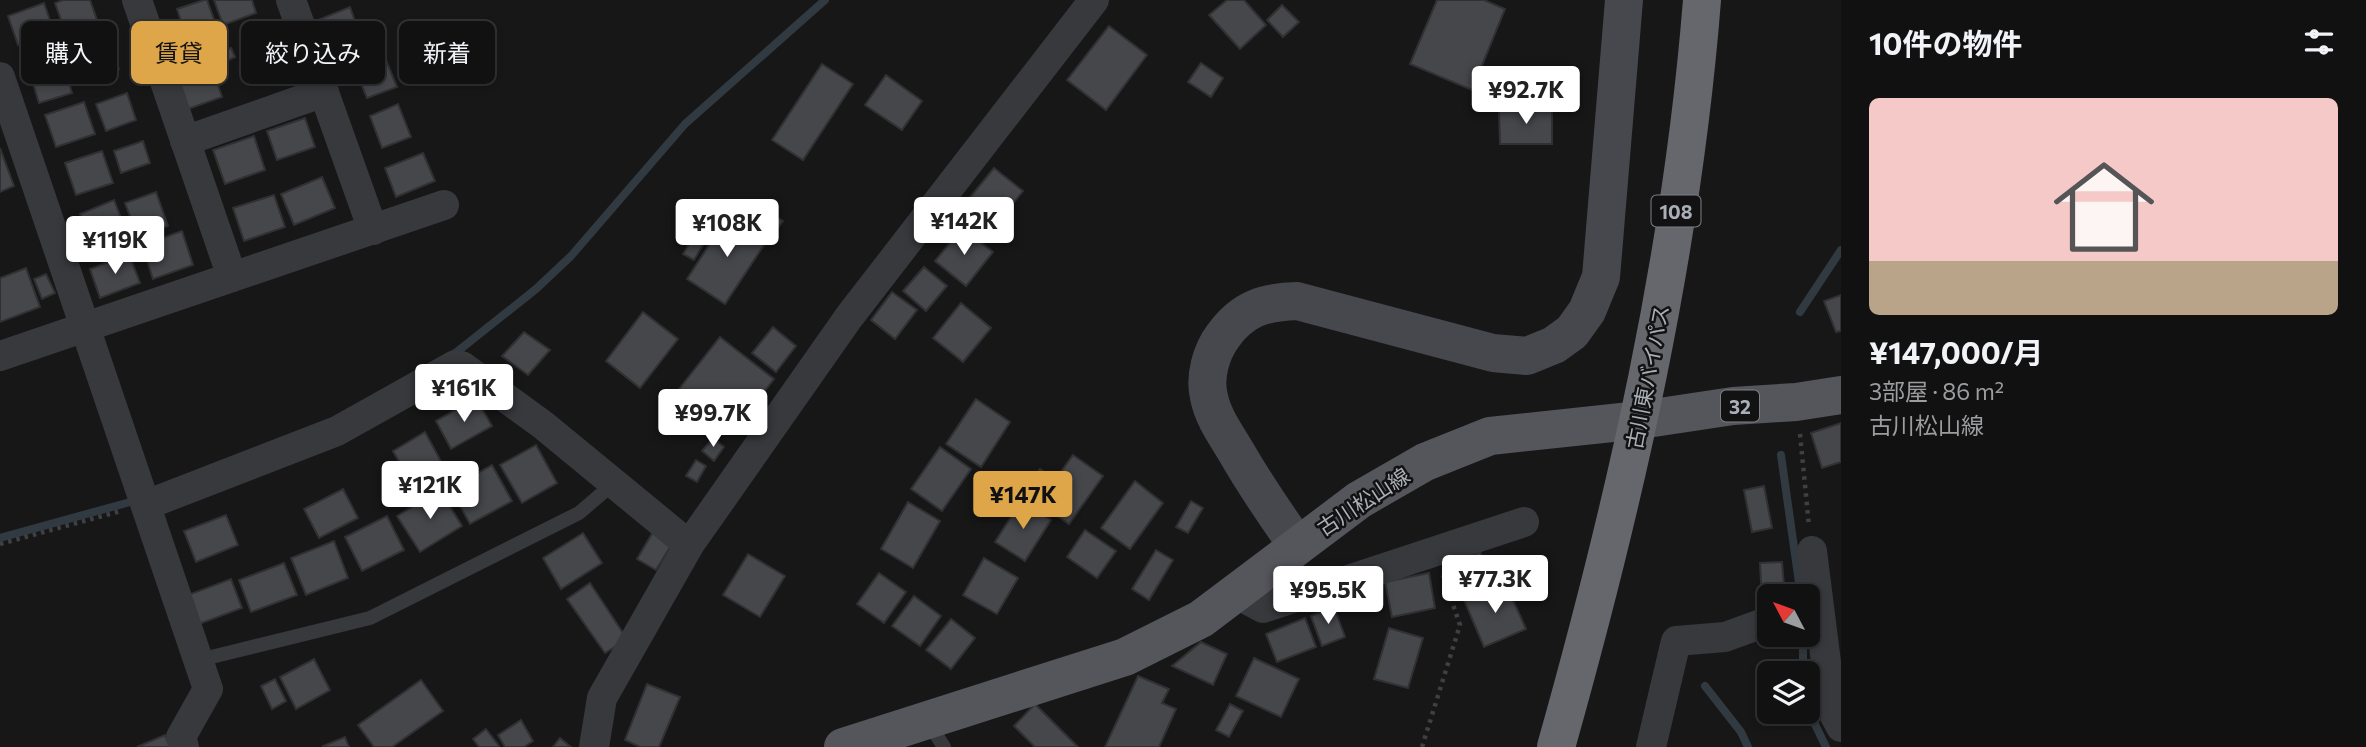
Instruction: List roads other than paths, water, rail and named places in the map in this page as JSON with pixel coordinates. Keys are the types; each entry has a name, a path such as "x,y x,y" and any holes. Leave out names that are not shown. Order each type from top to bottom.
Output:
{"highway":[{"name":"古川東バイパス","path":"1556,747 1591,625 1640,420 1657,331 1695,86 1702,0"}],"main road":[{"name":"古川松山線","path":"843,747 936,734 1125,657 1201,619 1359,500 1425,462 1490,436 1640,420 1733,406 1796,402 1841,394"}],"street":[{"path":"137,0 232,277"},
{"path":"291,0 373,230"},
{"path":"594,747 603,698 690,545 849,317 1094,0"},
{"path":"1297,545 1262,496 1216,418 1208,395 1209,370 1215,346 1230,326 1251,310 1273,302 1297,301 1493,353 1527,356 1554,345 1572,332 1587,311 1601,277 1624,0"},
{"path":"0,77 208,689 181,737 184,747"},
{"path":"185,141 324,92"},
{"path":"0,356 444,205"},
{"path":"146,505 337,431 455,365 463,366 543,425 690,545"},
{"path":"1234,593 1263,608 1524,522"},
{"path":"1812,551 1813,584"},
{"path":"1651,747 1676,641 1725,637 1757,625"},
{"path":"1820,644 1832,710 1841,727"}],"lane":[{"path":"199,660 370,618 579,513 614,483"}],"waterway":[{"path":"453,355 536,289 571,256 685,124 825,0"},
{"path":"1800,312 1841,250"},
{"path":"1781,455 1799,584"},
{"path":"0,538 130,502"},
{"path":"1803,648 1803,661"},
{"path":"1705,686 1741,732 1748,747"},
{"path":"1815,724 1826,747"}]}
